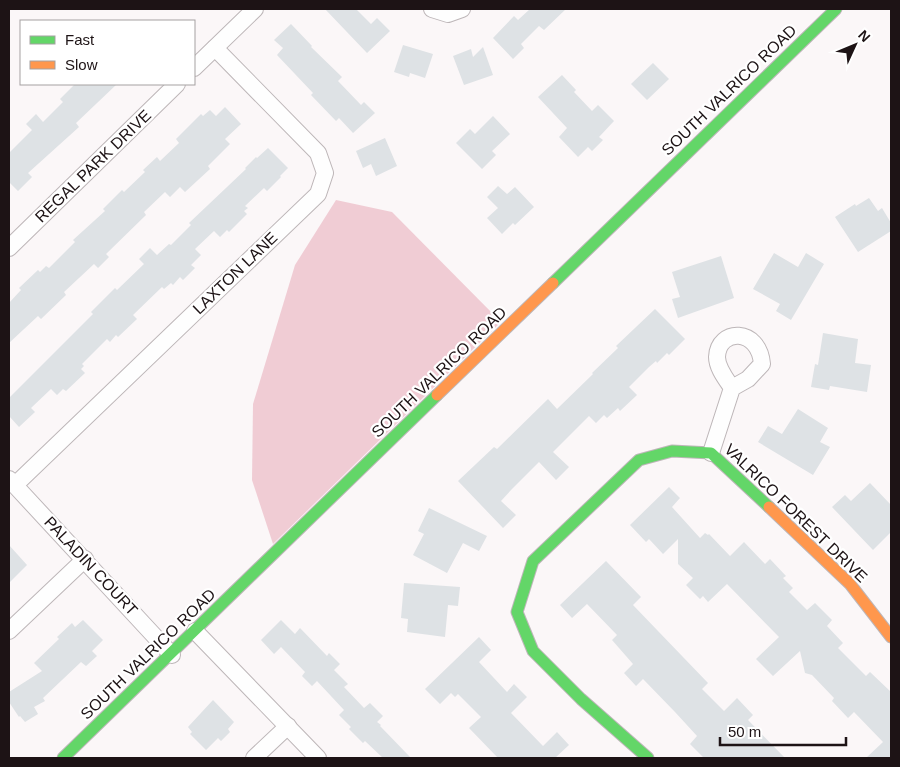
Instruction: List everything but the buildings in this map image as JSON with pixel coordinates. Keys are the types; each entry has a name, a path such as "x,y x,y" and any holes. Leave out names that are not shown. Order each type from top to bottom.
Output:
{"street":[{"path":"195,67 255,9"},
{"path":"432,9 448,14 462,9"},
{"name":"SOUTH VALRICO ROAD","path":"64,758 836,9"},
{"name":"LAXTON LANE","path":"12,482 318,194 325,172 318,153 215,48"},
{"name":"REGAL PARK DRIVE","path":"9,248 177,85"},
{"path":"711,453 732,388"},
{"name":"VALRICO FOREST DRIVE","path":"648,758 581,699 533,651 517,612 534,561 639,460 672,451 711,453 850,584 891,637"},
{"name":"PALADIN COURT","path":"12,482 172,655"},
{"path":"9,631 85,559"},
{"path":"195,631 318,758"},
{"path":"254,758 288,726"}],"shaded area":[{"path":"336,200 392,212 501,322 273,544 252,480 253,404 295,265"}],"traffic: fast":[{"path":"553,283 836,9"},
{"path":"63,758 437,395"},
{"path":"648,758 581,699 533,651 517,612 533,561 639,460 672,451 711,453 769,507"}],"traffic: slow":[{"path":"437,395 553,283"},
{"path":"769,507 850,584 891,637"}]}
